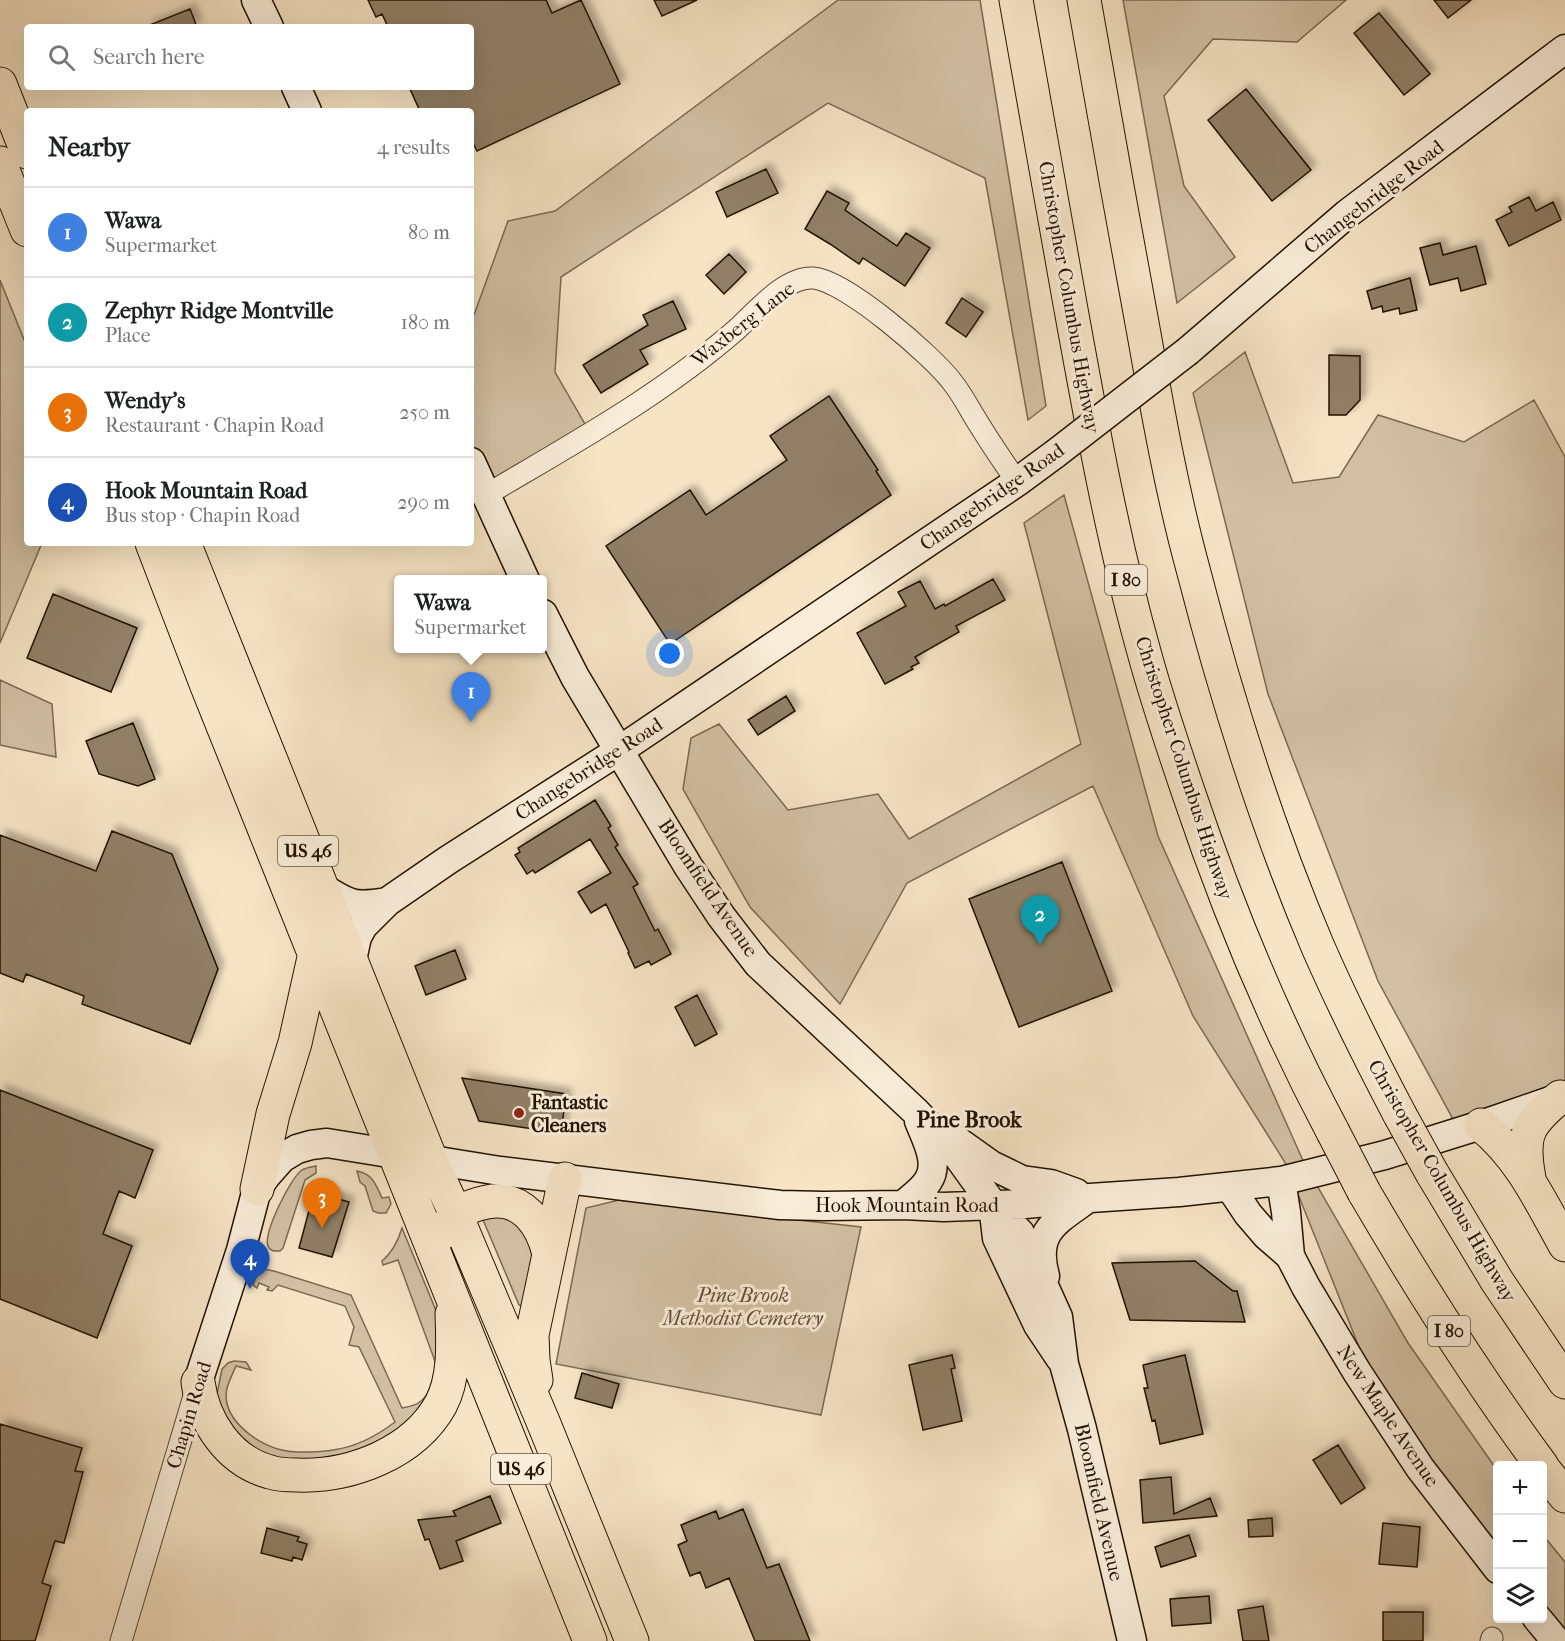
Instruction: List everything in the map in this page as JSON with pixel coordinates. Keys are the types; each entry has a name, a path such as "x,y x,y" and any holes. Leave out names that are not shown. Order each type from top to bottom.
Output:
{"highway":[{"name":"Christopher Columbus Highway","path":"1016,0 1084,385 1112,518 1143,650 1206,846 1256,972 1284,1035 1364,1192 1440,1318 1538,1461"},
{"name":"Christopher Columbus Highway","path":"1084,0 1161,427 1192,567 1249,761 1293,886 1345,1007 1432,1173 1497,1281 1565,1382"},
{"path":"0,84 24,144"},
{"path":"0,163 24,223"},
{"name":"US 46","path":"153,546 207,686 590,1641"},
{"name":"US 46","path":"185,546 431,1160 544,1424 632,1641"},
{"path":"257,1189 273,1114 296,1043 315,953"},
{"path":"1528,1178 1526,1156 1528,1132 1535,1120 1563,1096"},
{"path":"1481,1125 1494,1135 1528,1178 1565,1245"},
{"path":"544,1424 533,1360 532,1335 565,1179"},
{"path":"432,1245 456,1215 474,1204 493,1200 505,1201 527,1211 535,1220 549,1254"},
{"path":"198,1382 200,1397 208,1420 230,1449 246,1462 260,1469 280,1474 308,1476 356,1467 399,1448 418,1434 441,1404 451,1373 452,1298"},
{"name":"Christopher Columbus Highway","path":"1547,1473 1565,1496"}],"main road":[{"path":"256,0 268,24"},
{"name":"Changebridge Road","path":"352,960 357,937 363,926 387,902 448,860 620,750 1017,482 1188,351 1347,214 1565,49"},
{"path":"297,90 306,108"},
{"path":"474,469 523,575"},
{"name":"Bloomfield Avenue","path":"547,622 575,677 688,866 721,916 758,964 915,1111 957,1155 993,1205 1020,1233 1058,1317 1064,1364 1085,1438 1132,1641"},
{"name":"Changebridge Road","path":"323,888 348,903 358,906 387,902"},
{"name":"Hook Mountain Road","path":"257,1189 282,1158 297,1149 327,1143 501,1171 780,1205 944,1207 1025,1204 1179,1192 1281,1181 1385,1155 1563,1096"},
{"path":"915,1111 991,1165 1022,1180 1051,1184 1090,1198"},
{"path":"903,1205 930,1179 933,1166 931,1151 915,1111"},
{"name":"New Maple Avenue","path":"1281,1181 1290,1256"},
{"name":"New Maple Avenue","path":"1230,1187 1248,1215 1290,1256 1357,1372 1420,1468 1493,1564"},
{"name":"Chapin Road","path":"198,1382 257,1189"},
{"path":"1054,1307 1041,1261 1041,1249 1045,1237 1060,1218 1090,1198"},
{"name":"Bloomfield Avenue","path":"993,1205 997,1238 1038,1325 1064,1364"},
{"path":"1541,1623 1556,1641"}],"street":[{"name":"Waxberg Lane","path":"486,495 623,414 697,361 772,296 803,278 826,281 850,294 879,314 926,355 953,383 1017,482"},
{"name":"Chapin Road","path":"121,1641 198,1382"}],"green space":[{"path":"838,0 980,0 1046,406 1028,420 985,178 828,103 561,277 555,372 593,438 487,499 474,470 474,315 508,221 555,211"},
{"path":"1123,0 1346,0 1297,42 1213,39 1164,96 1184,186 1235,257 1177,303"},
{"path":"0,280 24,340 24,546 41,546 0,643"},
{"path":"1245,352 1293,483 1339,477 1378,415 1464,442 1534,400 1565,457 1565,1101 1460,1132 1378,981 1268,694 1193,393"},
{"path":"1064,495 1158,836 1305,1165 1408,1343 1493,1464 1493,1555 1391,1427 1286,1164 1193,1016 1093,786 907,883 840,1004 750,907 683,789 691,738 719,724 788,810 878,794 909,839 1081,744 1024,523"},
{"path":"0,680 52,704 56,757 0,745"},
{"path":"316,1166 316,1173 305,1180 283,1248 280,1251 271,1250 268,1246 270,1230 285,1194 302,1170"},
{"path":"357,1171 370,1177 382,1198 389,1197 391,1204 386,1213 373,1211 365,1186 360,1182"},
{"name":"Pine Brook Methodist Cemetery","path":"619,1200 861,1227 821,1415 556,1364 586,1208"},
{"path":"481,1215 511,1215 537,1247 525,1306 519,1305"},
{"path":"402,1228 444,1330 441,1378 398,1435 344,1462 275,1462 235,1440 216,1399 222,1369 234,1361 246,1362 251,1370 236,1366 227,1388 226,1399 229,1410 244,1430 265,1444 291,1452 341,1448 366,1440 395,1422 359,1347 349,1345 354,1327 345,1306 278,1285 272,1291 267,1290 269,1287 259,1283 257,1288 253,1285 258,1271 263,1269 351,1295 402,1408 417,1404 424,1398 432,1384 436,1364 398,1260 383,1265 382,1261 399,1238"},
{"path":"1547,1540 1565,1562 1565,1641 1547,1621"}],"building":[{"path":"368,0 546,0 552,13 581,0 620,84 477,151 474,145 474,108 419,108 410,90 474,90 474,24 387,24 382,14 376,17"},
{"path":"654,0 697,0 662,16"},
{"path":"1434,0 1471,0 1448,18"},
{"path":"190,9 196,24 152,24"},
{"path":"1379,13 1430,74 1404,95 1354,33"},
{"path":"1246,89 1311,170 1272,201 1208,120"},
{"path":"766,169 778,193 727,217 716,192"},
{"path":"827,191 849,203 845,210 897,246 906,233 930,248 905,286 863,258 859,264 805,229"},
{"path":"1529,197 1536,211 1553,202 1561,220 1509,246 1496,220 1512,212 1509,207"},
{"path":"1440,243 1443,255 1476,246 1486,284 1461,291 1458,278 1430,285 1420,248"},
{"path":"729,254 746,272 724,294 706,275"},
{"path":"1410,278 1417,310 1400,314 1399,308 1383,312 1382,306 1372,309 1367,291"},
{"path":"962,298 983,312 966,337 946,323"},
{"path":"673,301 686,329 640,350 648,364 601,393 583,365 648,325 643,315"},
{"path":"1329,355 1360,356 1360,400 1346,415 1329,415"},
{"path":"829,396 878,470 876,471 891,495 670,644 606,546 690,490 706,515 787,460 770,436"},
{"path":"993,579 1005,600 956,626 959,632 915,657 919,663 911,667 913,669 885,684 857,633 906,606 898,592 920,581 935,609 944,604 945,606"},
{"path":"53,594 137,628 111,692 27,658"},
{"path":"786,696 795,711 758,735 748,720"},
{"path":"133,723 155,779 138,786 99,774 86,741"},
{"path":"595,800 611,826 608,828 618,845 615,847 638,884 633,887 655,931 658,929 671,954 651,965 649,961 635,968 606,904 591,913 578,892 611,873 590,839 535,873 533,870 527,874 515,855 520,852 518,848"},
{"path":"112,831 172,854 218,969 190,1044 82,1004 84,996 26,974 23,982 0,973 0,835 96,871"},
{"path":"1062,862 1112,991 1019,1027 969,899"},
{"path":"455,950 466,979 426,995 415,966"},
{"path":"697,995 717,1034 695,1046 675,1007"},
{"path":"462,1078 566,1094 561,1133 479,1121"},
{"path":"0,1090 153,1150 135,1198 119,1191 103,1234 132,1246 97,1338 0,1299"},
{"path":"314,1192 349,1202 332,1257 299,1248"},
{"path":"1195,1261 1233,1291 1237,1291 1245,1322 1130,1320 1112,1263"},
{"path":"952,1355 955,1368 951,1369 962,1421 923,1430 909,1365"},
{"path":"1185,1355 1203,1434 1160,1444 1144,1388 1148,1388 1143,1365"},
{"path":"582,1373 619,1384 612,1408 575,1398"},
{"path":"0,1424 82,1448 75,1471 83,1472 64,1543 55,1541 42,1583 51,1586 35,1641 0,1641"},
{"path":"1338,1445 1365,1488 1341,1504 1313,1460"},
{"path":"1171,1477 1174,1514 1210,1498 1217,1516 1143,1523 1140,1480"},
{"path":"490,1496 501,1523 456,1541 463,1561 440,1569 429,1539 425,1540 418,1520 456,1516 453,1511"},
{"path":"743,1509 767,1568 779,1564 810,1641 755,1641 729,1578 706,1588 700,1572 690,1576 678,1545 687,1541 681,1525 716,1511 719,1519"},
{"path":"1272,1518 1273,1536 1249,1537 1248,1520"},
{"path":"1383,1523 1420,1527 1417,1567 1379,1564"},
{"path":"267,1528 299,1537 297,1541 307,1544 302,1560 293,1557 292,1561 261,1553"},
{"path":"1189,1535 1196,1556 1161,1567 1155,1547"},
{"path":"1209,1596 1211,1623 1172,1626 1170,1599"},
{"path":"1263,1606 1269,1641 1243,1641 1238,1610"},
{"path":"1383,1612 1423,1612 1423,1641 1383,1641"}],"place":[{"name":"Wawa","path":"471,722"},
{"name":"Zephyr Ridge Montville","path":"1040,945"},
{"name":"Fantastic Cleaners","path":"519,1113"},
{"name":"Wendy's","path":"322,1228"},
{"name":"Hook Mountain Road","path":"250,1289"}],"district":[{"name":"Pine Brook","path":"969,1120"}]}
